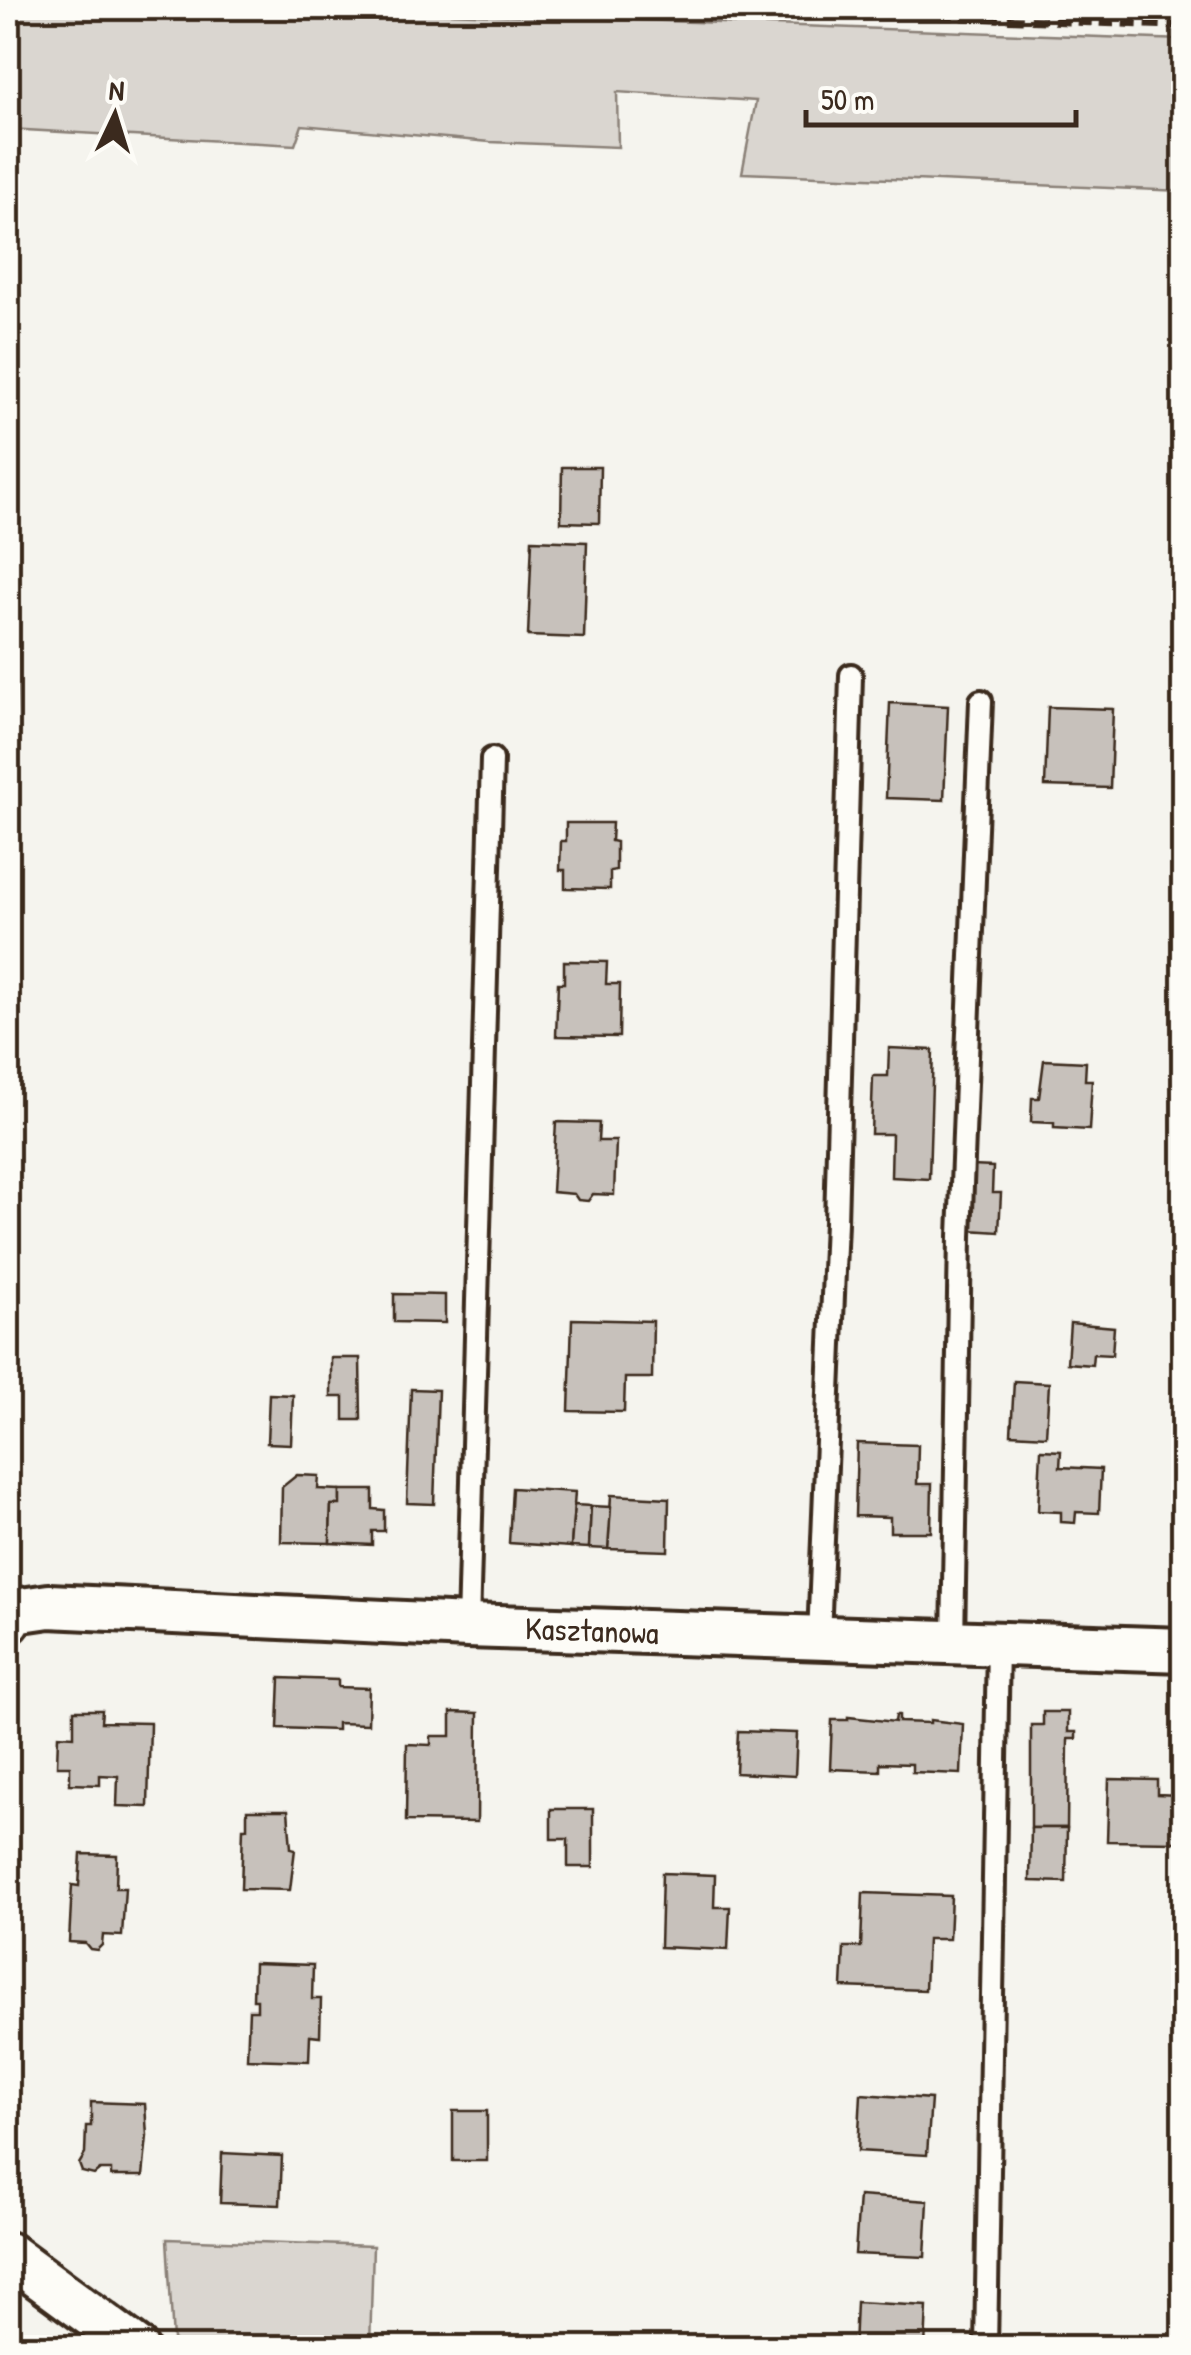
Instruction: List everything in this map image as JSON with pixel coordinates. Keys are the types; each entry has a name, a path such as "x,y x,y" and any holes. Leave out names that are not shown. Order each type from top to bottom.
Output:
{"street":[{"name":"Kasztanowa","path":"8,1622 14,1611 49,1606 468,1626 1184,1650"},
{"path":"8,2254 136,2348"}],"lane":[{"path":"819,1637 836,1222 851,675"},
{"path":"953,1642 960,1236 981,702"},
{"path":"468,1626 492,759"},
{"path":"986,2348 998,1642"}],"shaded area":[{"path":"8,8 311,8 1183,40 1183,191 742,173 756,101 617,92 618,147 490,142 302,125 295,145 8,129"},
{"path":"8,596 19,596 8,1002"},
{"path":"167,2239 373,2246 370,2347 182,2347 173,2340"}],"building":[{"path":"562,467 600,467 599,523 561,522"},
{"path":"532,540 587,542 584,638 528,636"},
{"path":"890,703 948,706 944,800 886,798"},
{"path":"1048,707 1113,709 1110,788 1045,786"},
{"path":"566,823 612,823 616,870 610,871 610,889 565,888 565,870 560,870"},
{"path":"564,961 607,962 606,984 620,984 619,1037 556,1036 558,983 564,983"},
{"path":"889,1048 933,1050 929,1179 891,1177 892,1134 871,1134 873,1076 888,1076"},
{"path":"1044,1060 1086,1062 1085,1080 1092,1080 1089,1130 1031,1122 1032,1098 1039,1098"},
{"path":"556,1122 599,1123 598,1141 616,1141 614,1195 593,1194 588,1201 578,1200 574,1194 552,1192"},
{"path":"972,1166 993,1167 992,1193 1001,1193 999,1232 969,1230"},
{"path":"394,1294 445,1295 445,1323 394,1322"},
{"path":"572,1319 653,1321 652,1378 625,1378 624,1412 569,1411"},
{"path":"1070,1323 1114,1327 1112,1355 1093,1354 1092,1365 1067,1363"},
{"path":"331,1358 360,1358 361,1420 344,1420 344,1397 331,1397"},
{"path":"1014,1381 1049,1383 1046,1436 1011,1434"},
{"path":"411,1389 438,1390 434,1504 407,1503"},
{"path":"269,1394 293,1395 291,1444 267,1443"},
{"path":"857,1443 918,1445 917,1484 932,1484 931,1532 890,1532 890,1517 855,1516"},
{"path":"1041,1450 1061,1451 1060,1467 1101,1469 1099,1513 1076,1512 1075,1523 1061,1522 1061,1512 1038,1511"},
{"path":"297,1475 319,1476 318,1489 340,1490 340,1505 331,1505 330,1543 281,1542 282,1487"},
{"path":"512,1488 575,1492 571,1547 509,1543"},
{"path":"340,1490 373,1490 373,1509 384,1510 384,1531 372,1531 372,1545 330,1543 331,1505 340,1505"},
{"path":"611,1495 669,1498 668,1551 608,1549"},
{"path":"574,1505 591,1506 589,1548 571,1547"},
{"path":"591,1506 611,1507 608,1549 589,1548"},
{"path":"280,1678 338,1680 338,1687 369,1688 368,1724 337,1723 337,1730 278,1728"},
{"path":"74,1710 102,1710 101,1722 150,1723 148,1807 117,1806 118,1776 100,1775 100,1785 70,1784 70,1766 57,1766 58,1735 74,1736"},
{"path":"451,1712 478,1713 477,1822 406,1821 407,1744 431,1745 431,1736 451,1736"},
{"path":"1043,1712 1068,1712 1068,1732 1076,1732 1076,1739 1068,1739 1067,1828 1031,1828 1031,1725 1043,1725"},
{"path":"896,1715 899,1722 963,1724 961,1774 912,1772 912,1764 880,1763 880,1771 830,1769 832,1720 848,1717 895,1722"},
{"path":"738,1731 797,1733 795,1776 736,1773"},
{"path":"1109,1779 1157,1780 1157,1794 1178,1795 1181,1805 1177,1842 1107,1841"},
{"path":"551,1809 593,1809 593,1867 568,1867 568,1839 551,1839"},
{"path":"247,1810 288,1810 291,1848 295,1849 290,1890 241,1889"},
{"path":"1031,1828 1067,1828 1066,1882 1030,1881"},
{"path":"81,1854 117,1855 116,1888 125,1888 122,1936 103,1935 97,1950 85,1943 69,1942 72,1885 79,1886"},
{"path":"662,1873 715,1875 714,1907 730,1907 728,1950 660,1947"},
{"path":"863,1893 951,1896 949,1939 927,1939 925,1990 842,1987 844,1947 861,1947"},
{"path":"254,1963 313,1965 312,1999 321,1999 320,2036 310,2035 309,2061 247,2059 249,2010 257,2010 257,2000 253,2000"},
{"path":"861,2094 931,2099 927,2155 858,2151"},
{"path":"91,2102 145,2104 143,2176 111,2176 111,2170 100,2170 94,2175 82,2172 79,2164 85,2154 86,2126 91,2126"},
{"path":"453,2111 487,2111 487,2161 453,2161"},
{"path":"222,2153 282,2156 280,2205 220,2203"},
{"path":"859,2196 928,2201 925,2257 855,2254"},
{"path":"856,2302 927,2306 925,2348 854,2348"}],"railway":[{"path":"732,8 1184,26"}]}
